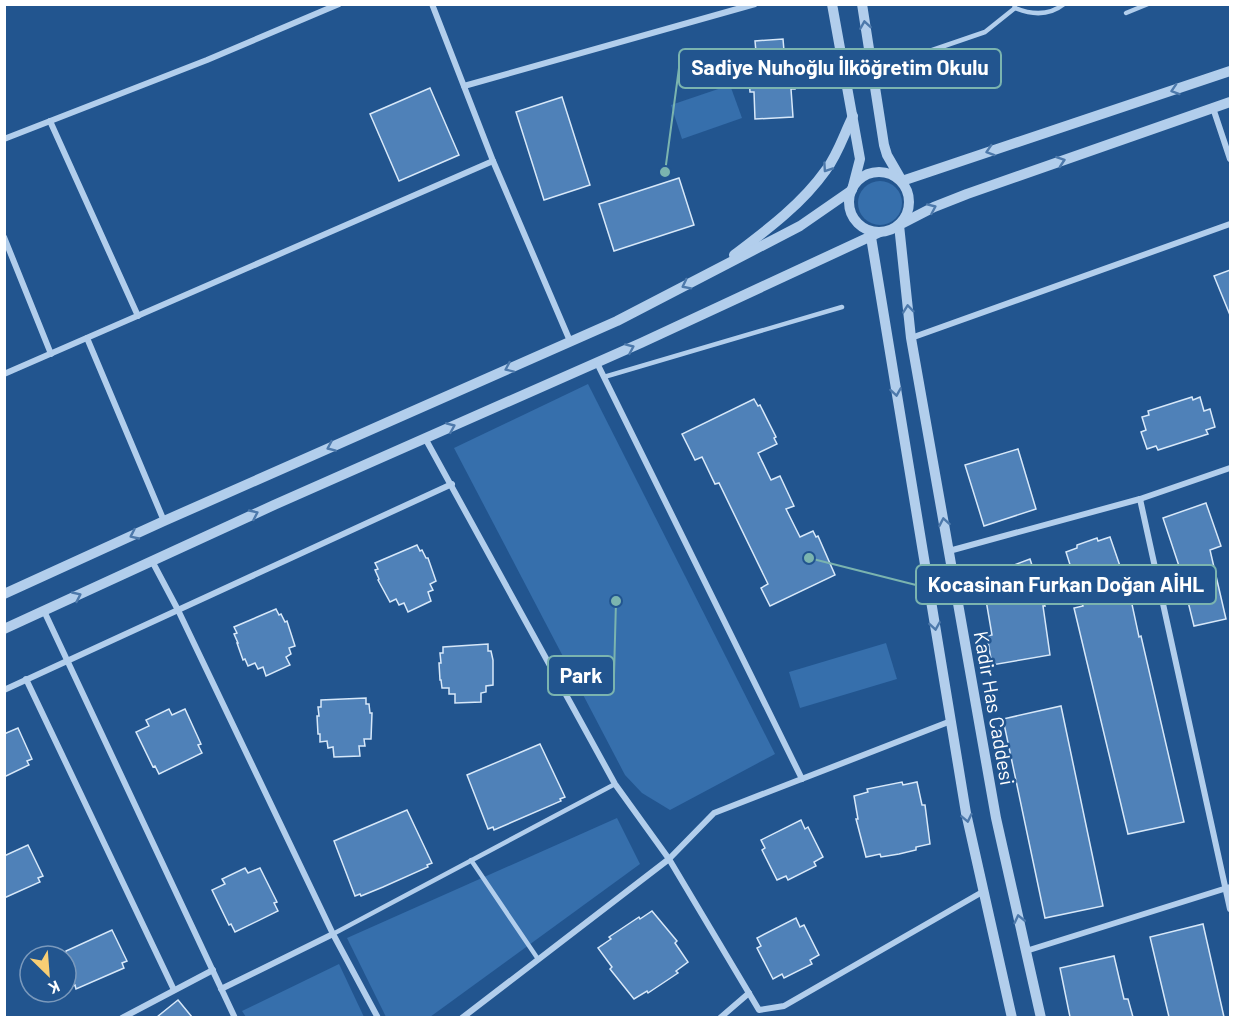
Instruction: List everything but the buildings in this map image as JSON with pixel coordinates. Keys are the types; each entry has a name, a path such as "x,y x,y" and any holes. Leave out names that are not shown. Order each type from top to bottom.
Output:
{"street":[{"path":"4,139 207,60 339,4"},
{"path":"432,4 493,161 570,341"},
{"path":"464,86 755,4"},
{"path":"832,4 859,152 859,166 849,199 850,209 854,219 873,233"},
{"path":"862,4 884,145 909,198 909,208 899,225"},
{"path":"4,594 617,321 800,225 852,190 865,176 884,173 902,181 1230,71"},
{"path":"4,629 425,438 597,363 873,233 890,230 966,194 1230,102"},
{"path":"1213,108 1230,159"},
{"path":"712,272 782,218 811,190 831,163 853,116"},
{"path":"50,121 138,316"},
{"path":"4,374 493,161"},
{"path":"911,338 1230,224"},
{"name":"Kadir Has Caddesi","path":"899,225 911,338 996,818 1041,1017"},
{"path":"873,233 966,813 1012,1017"},
{"path":"4,237 51,354"},
{"path":"87,338 164,521"},
{"path":"597,363 802,779"},
{"path":"425,438 615,784 669,859 759,1010 784,1006 984,891"},
{"path":"949,551 1140,499 1230,468"},
{"path":"4,690 452,484"},
{"path":"1140,499 1228,888 1230,909"},
{"path":"152,561 178,610 333,934 378,1017"},
{"path":"44,611 235,1017"},
{"path":"26,680 174,990"},
{"path":"462,1017 669,859 714,813 951,721"},
{"path":"1026,951 1228,888"},
{"path":"221,989 333,934"},
{"path":"122,1017 213,970"},
{"path":"720,1017 749,993"}],"lane":[{"path":"872,71 985,32 1015,6 1024,11 1042,14 1064,4"},
{"path":"1126,13 1149,4"},
{"path":"604,378 842,307"},
{"path":"333,934 615,784"},
{"path":"471,860 538,959"}],"shaded area":[{"path":"730,85 742,118 682,139 671,105"},
{"path":"880,181 896,187 902,203 896,219 880,225 864,219 858,203 864,187"},
{"path":"588,384 775,754 670,810 642,793 625,775 454,448"},
{"path":"886,643 897,679 800,708 789,672"},
{"path":"617,818 640,864 430,1017 386,1017 347,938"},
{"path":"339,964 364,1017 246,1017 242,1011"}],"place":[{"name":"Sadiye Nuhoğlu İlköğretim Okulu","path":"665,172"},
{"name":"Kocasinan Furkan Doğan AİHL","path":"809,558"},
{"name":"Park","path":"616,601"}]}
